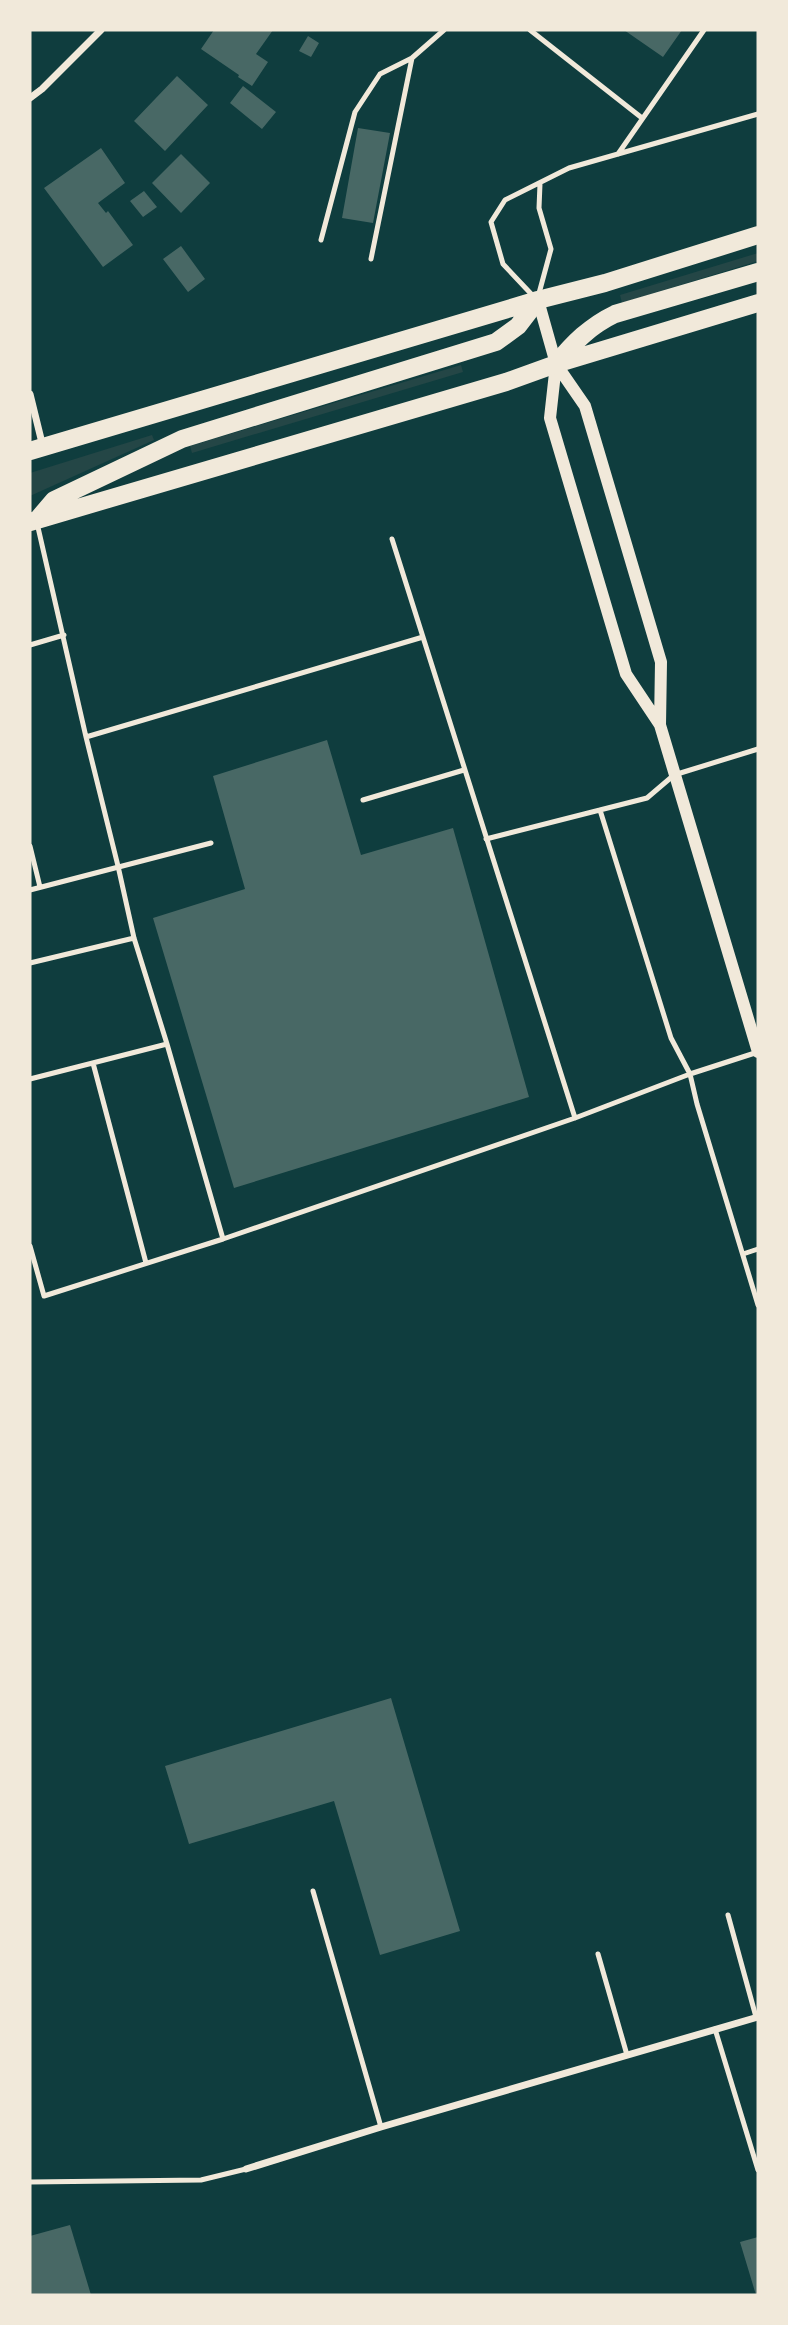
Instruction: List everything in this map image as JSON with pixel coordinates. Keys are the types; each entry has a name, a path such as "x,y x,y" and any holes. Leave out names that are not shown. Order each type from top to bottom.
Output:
{"main road":[{"path":"36,449 538,300 605,283 758,235"},
{"path":"556,364 574,342 599,321 758,272"},
{"path":"33,521 54,500 182,439 496,342 518,326 538,300"},
{"path":"33,521 506,383 556,364 758,303"}],"street":[{"path":"30,98 101,30"},
{"path":"538,300 556,364 585,406 661,662 660,725 755,1030 758,1052"},
{"path":"556,364 550,418 626,674 660,725"},
{"path":"30,394 36,449"},
{"path":"246,2169 757,2017"}],"lane":[{"path":"321,240 355,112 380,74 412,58 444,30"},
{"path":"530,30 642,118"},
{"path":"618,154 704,30"},
{"path":"371,259 412,58"},
{"path":"538,300 503,264 491,222 505,200 569,168 758,114"},
{"path":"538,300 551,250 539,208 540,184"},
{"path":"33,521 64,635 134,939 223,1239"},
{"path":"393,538 575,1118"},
{"path":"30,645 64,635"},
{"path":"86,737 423,637"},
{"path":"486,839 647,798 674,775 758,749"},
{"path":"363,800 464,770"},
{"path":"600,810 671,1038 690,1074 758,1305"},
{"path":"30,890 211,844"},
{"path":"30,846 40,887"},
{"path":"30,963 134,939"},
{"path":"30,1079 167,1044"},
{"path":"30,1246 44,1296 223,1239 758,1052"},
{"path":"93,1063 146,1264"},
{"path":"743,1254 758,1249"},
{"path":"313,1891 381,2127"},
{"path":"728,1915 757,2017"},
{"path":"598,1954 627,2055"},
{"path":"715,2029 758,2170"},
{"path":"30,2182 201,2180 246,2169"}],"shaded area":[{"path":"758,253 758,261 622,303 620,295"},
{"path":"461,365 463,372 192,453 190,446"},
{"path":"152,435 154,440 30,496 30,473"}],"building":[{"path":"214,30 273,30 256,54 268,62 252,86 201,49"},
{"path":"624,30 682,30 663,57"},
{"path":"308,36 319,43 311,57 299,51"},
{"path":"177,76 208,105 165,151 134,121"},
{"path":"243,86 276,112 262,129 230,103"},
{"path":"358,128 390,133 373,223 342,218"},
{"path":"101,148 125,183 98,203 106,213 108,211 133,245 103,267 44,188"},
{"path":"181,154 210,183 181,213 152,183"},
{"path":"144,191 157,207 143,217 130,201"},
{"path":"181,246 205,279 188,292 163,259"},
{"path":"327,740 361,855 453,828 529,1097 234,1188 153,918 245,889 213,776"},
{"path":"391,1698 460,1931 380,1955 334,1801 189,1844 165,1766"},
{"path":"70,2225 91,2295 30,2295 30,2236"},
{"path":"758,2237 758,2295 756,2295 740,2242"}]}
